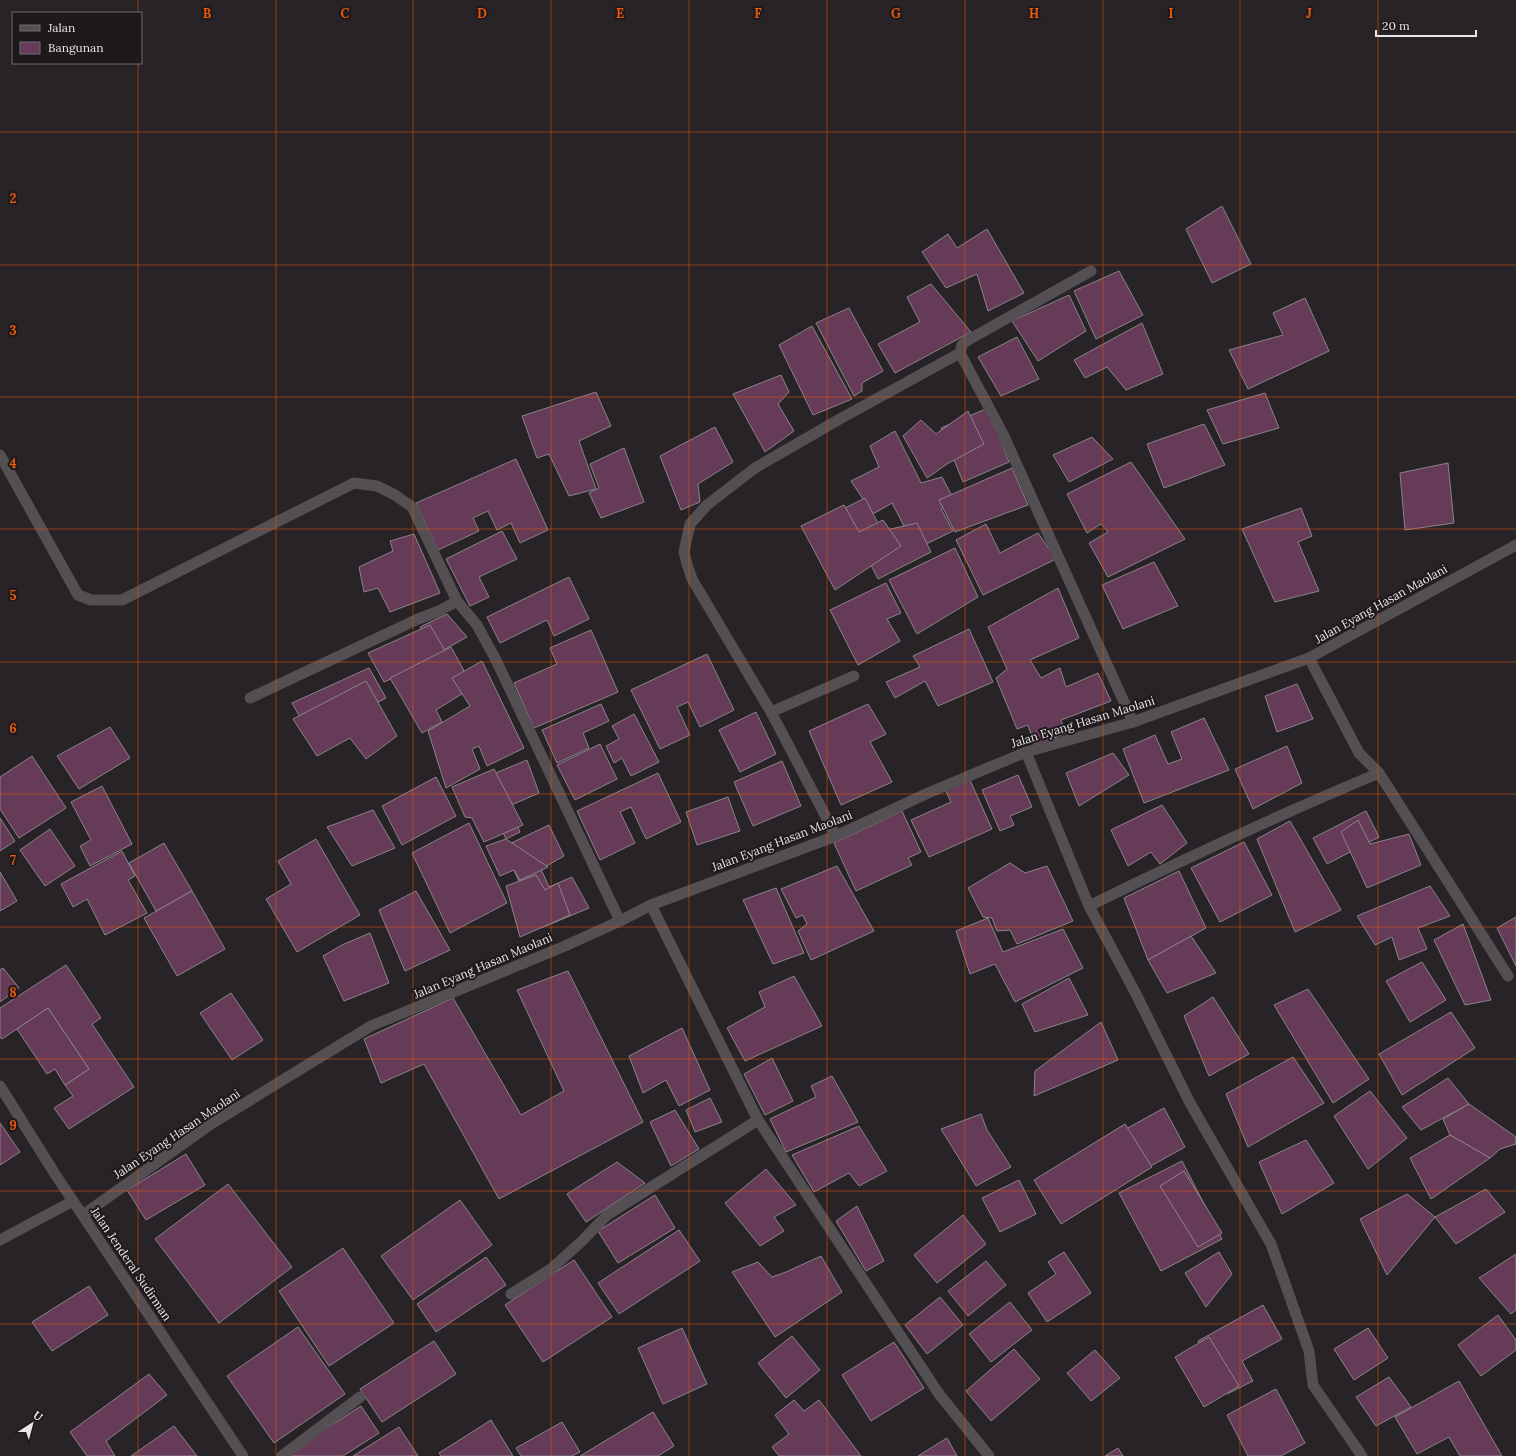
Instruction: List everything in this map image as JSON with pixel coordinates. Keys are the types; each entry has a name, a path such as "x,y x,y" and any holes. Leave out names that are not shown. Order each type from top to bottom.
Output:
{"street":[{"path":"1091,271 968,340 962,345 960,353 1003,434 1134,722"},
{"path":"836,836 771,712 692,579 684,552 690,524 707,505 755,468 838,420 960,353"},
{"path":"0,455 78,595 91,600 122,600 354,483 377,486 395,495 412,507 456,601 477,625 496,660 620,921"},
{"name":"Jalan Eyang Hasan Maolani","path":"83,1215 211,1124 371,1026 565,946 651,905 836,836 928,792 1026,752 1134,722 1310,658 1516,545"},
{"path":"250,698 418,619 439,611 456,601"},
{"path":"1310,658 1359,753 1379,773 1508,976"},
{"path":"771,712 854,676"},
{"path":"1026,752 1088,906 1135,992 1190,1103 1271,1244 1309,1351 1313,1385 1362,1456"},
{"path":"1088,906 1170,866 1321,797 1379,773"},
{"path":"651,905 758,1120 939,1394 989,1456"},
{"name":"Jalan Jenderal Sudirman","path":"0,1086 55,1174 243,1456"},
{"path":"511,1294 551,1269 582,1241 607,1215 758,1120"},
{"path":"0,1240 73,1201"},
{"path":"282,1456 360,1397"}],"building":[{"path":"1222,206 1251,264 1212,283 1186,229"},
{"path":"987,229 1024,293 988,311 977,274 946,288 922,252 948,234 957,248"},
{"path":"1119,271 1143,315 1096,339 1074,291"},
{"path":"931,284 971,332 895,373 878,344 920,322 907,297"},
{"path":"1069,295 1086,331 1038,361 1012,321"},
{"path":"1305,298 1329,351 1248,389 1229,350 1283,335 1273,313"},
{"path":"849,308 883,371 862,383 862,391 854,396 816,323"},
{"path":"1142,323 1163,374 1126,390 1107,367 1085,378 1074,360"},
{"path":"812,326 852,399 813,415 779,345"},
{"path":"1017,337 1039,379 1001,396 978,357"},
{"path":"781,375 789,392 778,404 794,431 765,452 733,394"},
{"path":"596,392 611,426 579,441 596,489 569,496 549,454 537,458 522,416"},
{"path":"1265,393 1279,428 1223,444 1207,410"},
{"path":"988,408 1009,462 963,482 941,428"},
{"path":"968,411 984,444 947,464 927,478 903,436 921,420 936,434"},
{"path":"1204,424 1225,465 1164,488 1147,444"},
{"path":"715,427 733,462 698,484 700,502 681,510 660,456"},
{"path":"895,431 921,483 942,477 954,500 941,509 953,531 916,549 892,503 873,514 851,481 879,467 870,446"},
{"path":"1092,437 1113,459 1069,482 1053,455"},
{"path":"624,448 644,502 601,518 589,493 599,488 590,464"},
{"path":"516,459 548,530 520,543 511,523 497,530 488,511 473,518 479,531 438,550 416,503"},
{"path":"1131,462 1185,539 1108,577 1089,543 1108,532 1101,524 1087,533 1067,494"},
{"path":"1448,463 1454,523 1405,530 1400,473"},
{"path":"1012,468 1028,505 955,532 939,500"},
{"path":"865,498 882,531 917,523 931,552 878,579 843,509"},
{"path":"844,505 859,532 883,520 901,546 835,590 801,526"},
{"path":"1301,508 1312,536 1298,542 1319,591 1275,602 1242,529"},
{"path":"986,524 1000,553 1038,533 1056,559 983,595 956,540"},
{"path":"502,531 517,559 479,577 489,597 470,606 446,559"},
{"path":"414,534 440,593 390,612 378,588 364,592 359,567 393,551 390,541"},
{"path":"955,548 978,597 917,634 889,580"},
{"path":"1154,562 1178,606 1123,629 1102,585"},
{"path":"569,577 589,619 554,636 547,620 500,643 487,617"},
{"path":"886,583 901,613 887,619 900,641 858,665 830,610"},
{"path":"1058,588 1079,638 1030,660 1041,678 1060,668 1066,687 1098,673 1111,701 1061,720 1066,733 1035,746 1028,725 1017,729 996,678 1007,669 988,627"},
{"path":"447,614 467,637 438,653 420,627"},
{"path":"430,625 447,654 384,682 368,653"},
{"path":"969,629 993,682 938,706 925,681 895,698 886,682 920,667 913,656"},
{"path":"591,630 618,692 534,728 514,683 557,664 550,648"},
{"path":"451,647 473,687 436,710 442,722 422,733 390,678"},
{"path":"707,654 734,710 700,727 688,702 677,707 690,735 660,749 631,690"},
{"path":"482,661 524,748 487,766 479,746 472,749 480,769 446,788 428,731 470,706 452,678"},
{"path":"369,668 386,698 311,737 292,703"},
{"path":"366,681 397,736 366,759 350,738 317,756 293,719"},
{"path":"1297,684 1313,719 1277,732 1265,696"},
{"path":"601,704 609,721 583,733 589,748 557,763 542,730"},
{"path":"868,704 886,734 870,742 892,782 841,805 809,731"},
{"path":"756,712 776,754 740,772 719,730"},
{"path":"634,714 659,762 631,776 622,758 614,763 606,746 619,739 612,726"},
{"path":"1204,718 1229,770 1144,803 1123,749 1155,735 1168,764 1182,759 1171,732"},
{"path":"110,727 130,758 79,789 57,756"},
{"path":"600,744 617,779 575,800 557,765"},
{"path":"1287,746 1302,783 1253,809 1235,769"},
{"path":"1113,753 1129,775 1079,806 1066,773"},
{"path":"32,756 66,808 19,838 0,809 0,777"},
{"path":"527,760 539,793 509,806 520,832 506,839 479,780"},
{"path":"782,761 801,806 753,826 734,782"},
{"path":"494,769 523,825 484,842 472,818 465,817 452,787"},
{"path":"658,773 681,822 646,839 631,807 620,812 635,843 600,860 577,811"},
{"path":"1018,775 1032,807 1010,816 1014,825 1000,831 982,790"},
{"path":"436,777 456,816 402,845 382,806"},
{"path":"969,778 992,829 929,857 911,820 951,802 945,789"},
{"path":"102,786 132,844 90,866 80,846 91,840 71,802"},
{"path":"728,797 740,831 697,845 686,812"},
{"path":"1162,805 1187,843 1160,864 1151,852 1128,866 1111,830"},
{"path":"373,810 395,848 352,866 327,827"},
{"path":"902,811 921,852 908,858 912,865 856,891 834,843"},
{"path":"1366,811 1379,837 1327,864 1313,838"},
{"path":"0,818 15,841 0,851"},
{"path":"1358,820 1370,844 1409,834 1421,865 1367,888 1341,832"},
{"path":"1290,821 1341,910 1295,932 1257,839"},
{"path":"469,823 507,903 450,933 412,853"},
{"path":"549,825 564,856 541,869 549,887 572,877 589,908 541,928 503,847"},
{"path":"50,829 75,866 45,886 20,850"},
{"path":"316,839 360,915 297,952 266,899 291,884 278,861"},
{"path":"506,839 548,867 520,880 514,870 500,876 486,846"},
{"path":"1244,842 1272,895 1220,922 1191,868"},
{"path":"164,843 192,891 156,911 129,863"},
{"path":"122,851 135,876 128,880 147,913 105,935 87,899 73,907 61,884"},
{"path":"1010,863 1025,873 1047,866 1073,921 1017,944 1010,930 997,931 992,918 983,917 968,888"},
{"path":"837,866 874,931 811,960 798,931 807,924 803,915 796,918 781,889"},
{"path":"1179,871 1206,928 1148,960 1124,898"},
{"path":"0,872 17,901 0,911"},
{"path":"536,875 545,890 558,883 570,915 520,937 506,886"},
{"path":"1430,886 1450,916 1418,928 1427,949 1399,960 1392,937 1375,945 1357,916"},
{"path":"776,888 804,953 773,964 743,900"},
{"path":"192,891 225,949 177,976 144,918"},
{"path":"416,891 450,950 405,971 379,910"},
{"path":"1516,917 1516,966 1497,928"},
{"path":"988,918 1003,952 1063,929 1083,968 1015,1002 995,964 970,974 956,931"},
{"path":"1463,924 1491,1000 1465,1005 1434,940"},
{"path":"370,933 389,983 344,1001 323,956 342,945"},
{"path":"1191,936 1216,973 1167,993 1148,960"},
{"path":"1422,962 1446,1000 1410,1022 1386,981"},
{"path":"66,965 101,1018 92,1024 134,1087 69,1129 54,1108 73,1096 65,1085 89,1069 48,1008 2,1039 0,1037 0,1008"},
{"path":"3,968 19,988 0,1002 0,970"},
{"path":"568,971 643,1122 499,1199 424,1064 381,1083 364,1039 453,998 521,1115 564,1091 517,990"},
{"path":"794,976 822,1026 745,1061 727,1028 765,1007 759,992"},
{"path":"1069,978 1088,1015 1035,1032 1022,1004"},
{"path":"1308,989 1369,1079 1333,1103 1274,1005"},
{"path":"231,993 263,1040 232,1060 200,1013"},
{"path":"1213,997 1249,1054 1209,1076 1184,1016"},
{"path":"48,1008 89,1069 65,1085 55,1069 47,1074 17,1029"},
{"path":"1451,1012 1475,1048 1402,1095 1379,1054"},
{"path":"1101,1022 1118,1060 1034,1096 1035,1071"},
{"path":"682,1028 710,1090 679,1106 666,1080 643,1093 629,1056"},
{"path":"1293,1057 1324,1103 1248,1147 1226,1094"},
{"path":"772,1058 793,1101 765,1115 744,1074"},
{"path":"832,1076 858,1122 786,1152 770,1119 816,1097 811,1086"},
{"path":"1448,1078 1469,1104 1421,1130 1402,1107"},
{"path":"1370,1091 1407,1138 1368,1169 1334,1116"},
{"path":"710,1098 722,1122 695,1132 686,1110"},
{"path":"1469,1104 1516,1137 1516,1144 1500,1149 1490,1158 1450,1135 1443,1119"},
{"path":"1164,1108 1185,1147 1138,1173 1117,1134"},
{"path":"675,1110 699,1149 671,1166 650,1122"},
{"path":"981,1114 987,1130 1011,1167 976,1186 941,1129"},
{"path":"0,1123 20,1152 0,1165"},
{"path":"1125,1124 1152,1167 1061,1224 1034,1180"},
{"path":"859,1126 887,1171 859,1186 849,1173 814,1192 792,1155"},
{"path":"1450,1135 1490,1158 1431,1199 1410,1158"},
{"path":"1306,1140 1334,1183 1282,1214 1259,1162"},
{"path":"186,1154 205,1185 146,1220 127,1190"},
{"path":"1182,1161 1222,1239 1161,1271 1119,1193"},
{"path":"617,1162 645,1183 586,1222 567,1194"},
{"path":"766,1169 796,1205 774,1217 784,1231 760,1246 725,1203"},
{"path":"1184,1171 1222,1233 1198,1247 1160,1186"},
{"path":"1019,1180 1036,1214 1000,1232 982,1198"},
{"path":"228,1184 292,1267 219,1323 155,1239"},
{"path":"1486,1189 1505,1212 1456,1244 1435,1217"},
{"path":"1407,1194 1435,1217 1387,1275 1360,1219"},
{"path":"655,1195 675,1228 618,1263 598,1231"},
{"path":"460,1200 492,1245 413,1300 381,1256"},
{"path":"857,1206 884,1261 866,1271 836,1221"},
{"path":"963,1215 986,1244 937,1283 914,1255"},
{"path":"679,1230 700,1261 619,1314 598,1283"},
{"path":"343,1248 394,1323 329,1366 279,1291"},
{"path":"1064,1252 1091,1293 1047,1322 1028,1293 1056,1274 1048,1262"},
{"path":"1219,1252 1232,1274 1206,1307 1185,1273"},
{"path":"1516,1254 1516,1310 1511,1314 1479,1278"},
{"path":"821,1256 842,1292 775,1337 732,1272 758,1262 772,1277"},
{"path":"486,1257 506,1285 436,1332 417,1304"},
{"path":"574,1260 612,1317 543,1362 505,1305"},
{"path":"986,1261 1006,1285 968,1316 948,1291"},
{"path":"89,1286 108,1315 52,1351 32,1322"},
{"path":"940,1297 963,1325 927,1354 905,1325"},
{"path":"1010,1302 1032,1330 991,1362 969,1334"},
{"path":"1263,1305 1282,1339 1242,1361 1253,1381 1227,1394 1198,1341"},
{"path":"1498,1315 1516,1340 1516,1350 1481,1376 1458,1345"},
{"path":"298,1327 345,1394 274,1443 227,1376"},
{"path":"682,1328 707,1384 663,1404 638,1348"},
{"path":"1368,1328 1388,1358 1354,1380 1334,1349"},
{"path":"792,1336 820,1370 786,1398 758,1363"},
{"path":"1209,1337 1239,1386 1204,1407 1175,1357"},
{"path":"434,1341 456,1374 382,1422 360,1389"},
{"path":"894,1342 924,1388 871,1421 842,1375"},
{"path":"1014,1349 1040,1379 991,1421 966,1391"},
{"path":"1095,1350 1120,1378 1091,1401 1067,1373"},
{"path":"149,1374 167,1395 106,1441 115,1456 87,1456 70,1432"},
{"path":"1389,1377 1411,1407 1376,1426 1356,1397"},
{"path":"1459,1381 1502,1456 1460,1456 1449,1437 1417,1454 1395,1417"},
{"path":"1276,1389 1305,1443 1281,1456 1248,1456 1227,1415"},
{"path":"794,1400 804,1411 819,1400 861,1456 779,1456 772,1447 789,1434 775,1415"},
{"path":"361,1406 379,1433 343,1456 284,1456"},
{"path":"653,1412 674,1446 658,1456 580,1456"},
{"path":"491,1420 513,1456 441,1456 439,1453"},
{"path":"562,1422 580,1452 572,1456 521,1456 516,1448"},
{"path":"174,1426 197,1456 131,1456"},
{"path":"399,1427 418,1456 353,1456"},
{"path":"947,1438 957,1456 918,1456"},
{"path":"1118,1448 1123,1456 1105,1456"}]}
